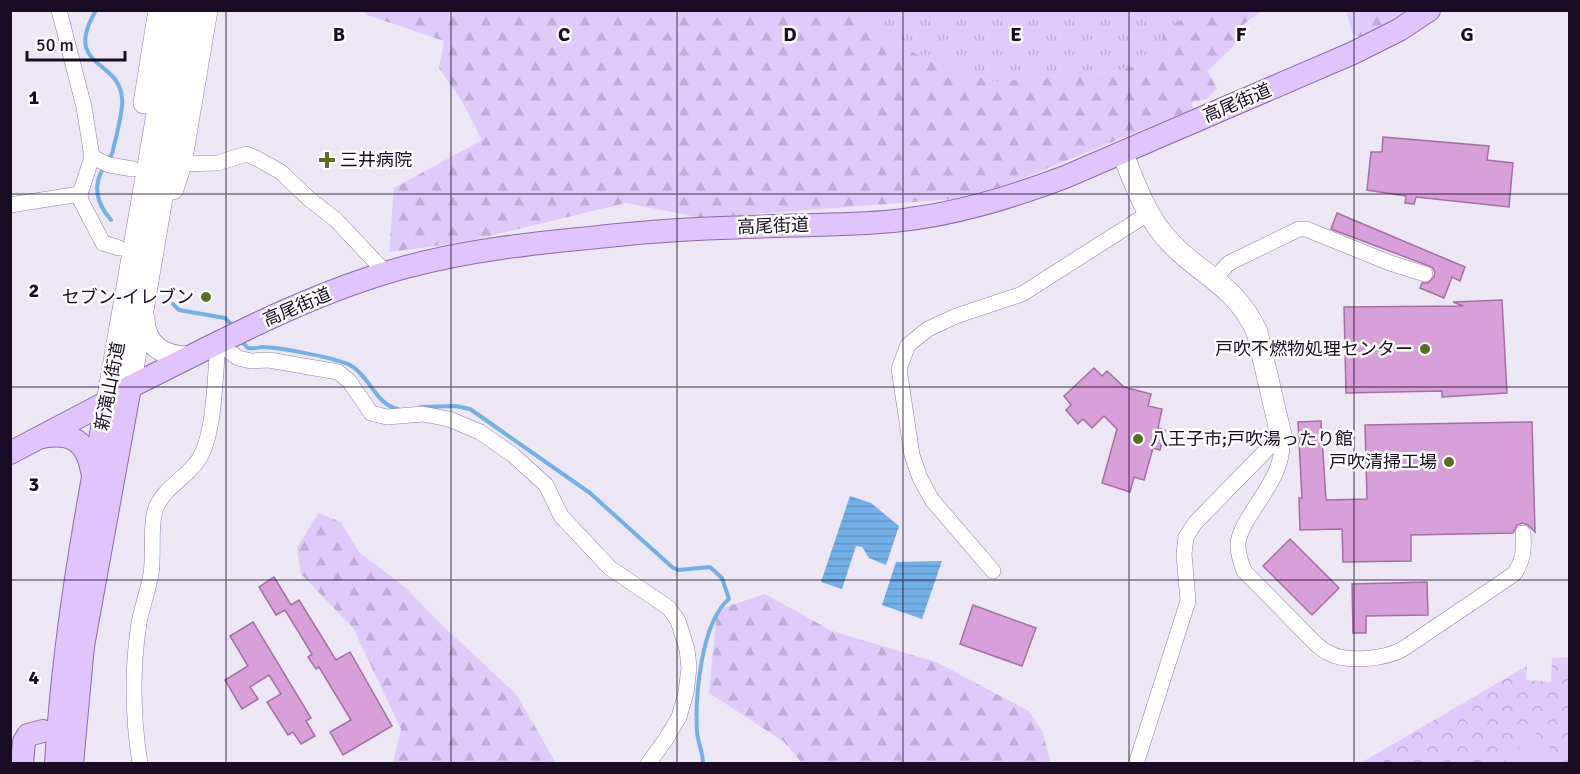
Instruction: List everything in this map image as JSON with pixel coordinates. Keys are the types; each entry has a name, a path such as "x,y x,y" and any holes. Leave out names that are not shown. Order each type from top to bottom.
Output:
{"main road":[{"path":"119,339 119,248 159,10"},
{"name":"新滝山街道","path":"56,764 64,665 93,473 119,339 175,10"},
{"name":"新滝山街道","path":"72,764 83,646 144,309 191,10"},
{"path":"160,210 176,184 181,164 207,10"},
{"name":"高尾街道","path":"10,453 107,402 130,387 218,343 307,301 386,273 432,260 620,235 683,230 880,222 927,217 980,206 1022,193 1122,152 1353,53 1399,30 1430,10"},
{"path":"1122,152 1149,213 1162,234 1179,251 1233,294 1250,317 1257,332 1281,435"},
{"path":"144,309 145,324 154,345 163,352 176,357 190,357"},
{"path":"39,438 52,435 65,436 81,443 88,453 93,473"},
{"path":"40,764 47,697 64,665"},
{"path":"22,764 24,742 28,735 42,731"}],"street":[{"path":"59,10 100,160 80,194 81,201 103,243 119,248"},
{"path":"181,164 218,163 246,154 274,166 308,198 336,220 386,273"},
{"path":"100,160 133,169"},
{"path":"10,205 80,194"},
{"path":"993,571 932,500 920,478 912,455 899,369 908,345 928,329 956,316 1022,294 1149,213"},
{"path":"1215,278 1229,263 1299,230 1306,229 1390,263 1425,274"},
{"path":"140,764 135,717 135,671 139,624 152,573 155,510 165,493 190,471 200,457 206,442 218,343"},
{"path":"218,343 238,358 251,361 269,360 338,372 349,381 371,413 387,417 423,414 449,419 480,432 530,469 546,485 561,516 610,568 669,608 678,621 687,648 689,667 686,693 679,717 648,764"},
{"path":"1281,435 1282,456 1278,469 1242,529 1238,543 1239,558 1244,571 1317,645 1330,654 1349,658 1386,657 1402,649 1514,574 1524,554 1523,532"},
{"path":"1136,764 1188,601 1184,554 1186,537 1195,523 1281,435"}],"green space":[{"path":"365,11 855,11 870,27 925,59 993,82 1118,71 1165,55 1162,31 1197,11 1261,11 1244,24 1233,47 1207,71 1217,88 1207,99 1192,102 1193,109 1007,185 953,199 702,218 626,203 465,242 389,252 394,188 482,140 463,103 439,68 444,41 367,15"},
{"path":"855,11 1222,11 1177,51 1118,71 993,82 925,59 870,27"},
{"path":"1346,11 1420,11 1373,40 1353,35"},
{"path":"318,513 341,522 359,552 406,588 516,694 556,763 393,763 401,729 353,628 301,574 297,548"},
{"path":"765,594 832,631 936,662 1029,711 1042,731 1051,763 802,763 783,741 709,693 717,610"},
{"path":"1569,657 1569,763 1359,764 1527,666 1526,680 1551,682 1552,658"},
{"path":"1535,733 1564,763 1504,763"}],"water":[{"path":"850,496 871,503 899,526 886,565 869,558 862,547 856,546 842,589 821,582"},
{"path":"942,561 922,619 882,605 896,562"}],"building":[{"path":"1383,137 1489,146 1487,160 1513,163 1509,207 1416,197 1414,204 1405,203 1406,196 1367,190 1371,152 1382,152"},
{"path":"1337,213 1465,267 1460,281 1452,277 1444,298 1420,288 1422,283 1428,283 1434,277 1435,272 1432,267 1331,229"},
{"name":"戸吹不燃物処理センター","path":"1502,300 1507,393 1442,397 1442,391 1346,393 1344,307 1463,306 1453,302"},
{"name":"八王子市;戸吹湯ったり館","path":"1094,368 1102,376 1107,371 1124,387 1151,394 1148,406 1162,409 1158,428 1165,430 1160,450 1153,448 1144,480 1134,477 1130,492 1102,483 1117,429 1104,416 1092,428 1083,419 1078,424 1066,410 1071,405 1064,396"},
{"name":"戸吹清掃工場","path":"1321,421 1326,500 1367,499 1365,425 1532,422 1535,532 1523,523 1517,525 1513,533 1411,535 1411,561 1343,562 1342,529 1300,530 1299,498 1302,498 1298,422"},
{"path":"1290,539 1339,588 1312,615 1263,566"},
{"path":"274,577 291,605 299,600 336,660 350,652 392,726 343,755 330,732 351,720 319,667 316,669 308,657 312,654 285,610 276,615 259,587"},
{"path":"1427,582 1428,615 1366,616 1366,633 1353,633 1352,584"},
{"path":"973,605 1036,628 1022,666 960,644"},
{"path":"253,622 311,718 306,721 315,736 301,744 293,732 288,735 267,702 281,694 269,675 250,687 258,699 242,709 225,680 248,666 230,636"}],"waterway":[{"path":"96,10 87,29 85,43 88,53 119,85 122,98 119,126 112,154 108,160"},
{"path":"104,167 97,188 102,208 111,220"},
{"path":"173,304 179,310 225,318 230,323"},
{"path":"243,343 248,348 270,347 333,359 350,365 384,402 398,409"},
{"path":"421,407 455,406 470,409 590,493 672,567 678,570 710,567 722,578 729,599 720,610 706,642 697,700 697,732 703,764"}],"place":[{"name":"三井病院","path":"327,160"},
{"name":"セブン-イレブン","path":"206,297"},
{"name":"戸吹不燃物処理センター","path":"1425,349"},
{"name":"八王子市;戸吹湯ったり館","path":"1138,439"},
{"name":"戸吹清掃工場","path":"1449,462"}]}
